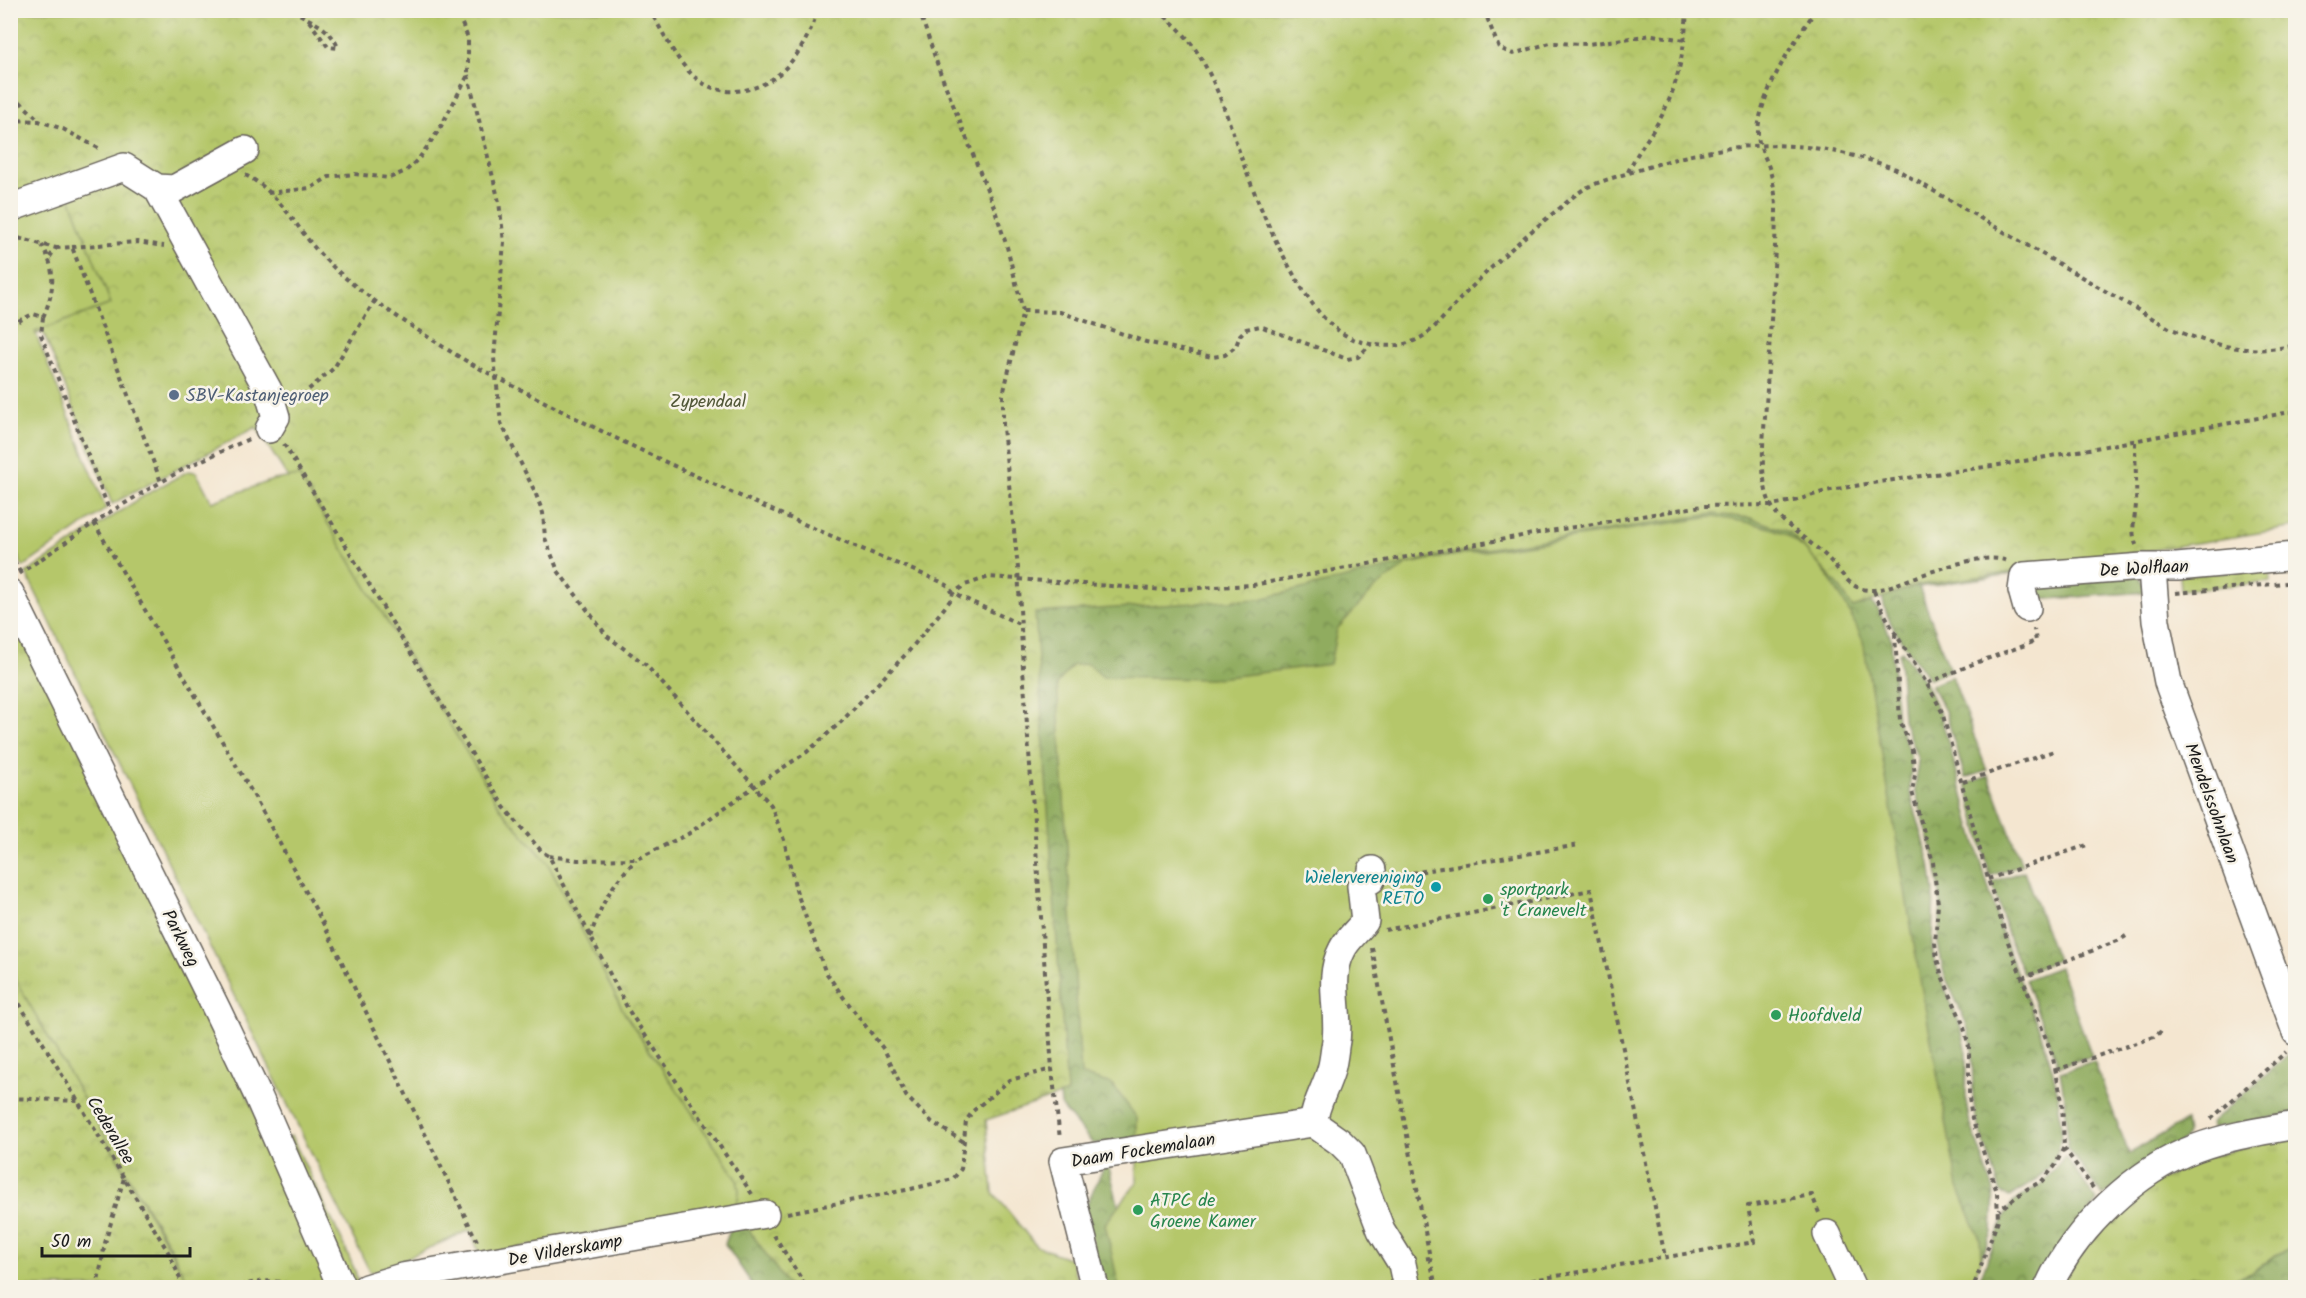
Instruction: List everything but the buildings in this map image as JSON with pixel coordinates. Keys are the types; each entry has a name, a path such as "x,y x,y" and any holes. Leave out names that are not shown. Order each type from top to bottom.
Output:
{"street":[{"path":"10,208 124,167 157,188 174,189 244,162"},
{"path":"157,188 268,390 273,423"},
{"name":"De Wolflaan","path":"2024,576 2150,577 2295,556"},
{"path":"2024,576 2022,590 2027,608"},
{"name":"Mendelssohnlaan","path":"2150,577 2168,682 2291,1042"},
{"name":"Parkweg","path":"10,593 217,1010 342,1287"},
{"path":"1371,875 1361,886 1365,921 1363,930 1343,947 1337,963 1336,1043 1331,1071 1315,1106 1313,1124 1340,1142 1352,1154 1380,1230 1402,1264 1407,1287"},
{"name":"Daam Fockemalaan","path":"1095,1287 1063,1161 1313,1124"},
{"path":"2048,1287 2066,1254 2108,1207 2139,1180 2165,1163 2195,1148 2226,1138 2295,1125"},
{"name":"De Vilderskamp","path":"366,1287 402,1277 765,1214"},
{"path":"1827,1234 1852,1287"}],"path":[{"path":"292,10 325,28 336,41 338,48 328,47 309,21"},
{"path":"456,10 468,38 468,75 499,202 504,242 495,334 495,376 501,423 535,492 543,513 545,538 558,571 607,636 646,665 771,805 784,840 796,890 825,971 885,1051 906,1095 932,1122 964,1142"},
{"path":"649,10 684,66 697,79 714,88 730,91 748,90 766,83 783,72 801,50 818,10"},
{"path":"919,10 939,72 994,207 1023,311 1003,395 1003,428 1014,520 1052,1069 1063,1161"},
{"path":"1158,10 1188,38 1207,71 1223,106 1264,214 1289,268 1311,302 1333,328 1354,339 1371,344 1399,345 1422,338 1491,267 1536,226 1586,188 1710,149 1760,145 1807,146 1834,150 1864,157 1896,169 2169,328 2202,341 2235,349 2271,351 2295,345"},
{"path":"1484,10 1499,48 1513,54 1550,43 1588,44 1652,35 1685,40"},
{"path":"1628,173 1666,107 1685,40 1687,10"},
{"path":"1816,10 1787,51 1762,108 1758,133 1770,170 1776,201 1763,437 1765,485 1771,505 1782,519 1825,555 1855,588 1874,591 1971,560 2003,558 2016,565 2024,576"},
{"path":"268,193 311,188 329,177 354,174 389,178 406,171 420,157 440,130 468,75"},
{"path":"10,87 16,98 39,121"},
{"path":"10,120 39,121 63,129 96,145 124,167"},
{"path":"244,162 254,179 323,257 375,300 441,346 602,431 859,548 939,581 953,592 1020,625"},
{"path":"10,236 56,248 137,242 190,250"},
{"path":"42,245 53,270 53,283 43,317 41,335 110,512"},
{"path":"72,247 161,482"},
{"path":"49,258 56,248"},
{"path":"10,580 110,512 187,467 273,423 334,368 375,300"},
{"path":"1023,311 1060,312 1146,342 1212,357 1225,355 1236,346 1240,335 1246,329 1260,326 1347,359 1358,357 1371,344"},
{"path":"10,325 33,314 43,317"},
{"path":"590,938 600,908 621,875 636,859 688,834 807,752 841,722 908,652 949,603 953,592 965,585 989,577 1165,590 1253,585 1538,533 1702,506 1771,505 1826,491 2013,463 2295,411"},
{"path":"273,423 288,453 504,807 542,852 549,856 578,860 636,859"},
{"path":"2134,442 2136,506 2132,525 2133,539 2150,577 2295,582"},
{"path":"94,523 253,794 313,905 472,1227"},
{"path":"1874,591 1895,633 1928,683 1942,712 1988,879 2008,942 2052,1054 2056,1070 2062,1101 2064,1147 2055,1166 2042,1180 1999,1210"},
{"path":"1928,683 2036,641 2031,613 2027,608"},
{"path":"1895,633 1900,721 1912,750 1915,768 1912,792 1933,862 1938,904 1935,943 1937,959 1963,1024 1969,1047 1969,1098 1972,1119 1997,1192 1999,1210 1995,1234 1973,1287"},
{"path":"1963,782 2054,751"},
{"path":"1988,879 2090,844"},
{"path":"1371,875 1579,845"},
{"path":"549,856 628,1011 765,1214 773,1234 807,1287"},
{"path":"1436,1287 1370,939 1363,930 1591,890 1665,1257"},
{"path":"2022,978 2126,936"},
{"name":"Cederallee","path":"10,988 170,1255 184,1287"},
{"path":"2056,1070 2154,1037 2164,1029"},
{"path":"2210,1120 2291,1042"},
{"path":"765,1214 777,1215 952,1179 961,1169 966,1121 989,1096 1010,1080 1052,1069"},
{"path":"10,1098 78,1101"},
{"path":"2064,1147 2108,1207"},
{"path":"97,1287 105,1243 124,1177"},
{"path":"1487,1287 1754,1242 1748,1206 1812,1195 1827,1234"},
{"path":"1422,1260 1430,1258"},
{"path":"231,1287 256,1281 273,1280 305,1287"}],"green space":[{"name":"Zypendaal","path":"10,11 2295,11 2295,527 2041,568 1918,585 1853,608 1838,585 1789,532 1751,518 1713,514 1438,556 1260,599 1035,613 1067,1093 986,1120 993,1192 1036,1246 1071,1259 1079,1287 789,1287 735,1210 313,501 287,476 256,427 112,504 43,332 11,343"},
{"path":"68,192 111,304 35,332 106,509 23,567 11,541 11,213"},
{"path":"188,471 196,472 212,502 273,480 299,476 501,809 547,862 625,1014 737,1179 739,1191 737,1206 480,1255 470,1230 370,1272 26,573 145,495"},
{"name":"sportpark 't Cranevelt","path":"1702,511 1767,512 1878,609 1891,638 1897,721 1909,751 1910,792 1930,863 1934,892 1932,943 1934,960 1960,1025 1966,1047 1966,1100 1969,1119 1994,1191 1992,1233 1981,1260 1927,1287 1292,1119 1093,1144 1061,1106 1040,828 1028,586 1538,537"},
{"name":"sportpark 't Cranevelt","path":"1712,517 1771,528 1788,536 1801,546 1833,584 1863,641 1919,974 1958,1187 1980,1239 1981,1260 1971,1287 1119,1287 1105,1224 1137,1182 1137,1118 1112,1084 1081,1075 1057,684 1073,665 1088,664 1103,677 1210,679 1330,664 1337,629 1374,589 1408,564"},
{"path":"2003,562 2014,574 1919,587 1950,670 1929,679 1893,627 1887,615 1883,595"},
{"path":"2270,569 2271,582 2181,590 2180,575"},
{"path":"2137,573 2146,592 2035,600 2033,584"},
{"path":"10,607 211,1014 333,1287 189,1287 173,1252 11,978"},
{"path":"1902,651 1924,681 1940,714 1996,914 2053,1070 2061,1132 2056,1156 2040,1177 2009,1197 2001,1193 1976,1118 1973,1099 1972,1045 1966,1023 1944,974 1938,944 1941,904 1936,862 1915,791 1918,760 1903,720 1899,653"},
{"path":"1952,676 1987,771 1965,778 1945,711 1931,685"},
{"path":"1989,776 2022,865 1990,876 1966,784"},
{"path":"2024,871 2057,960 2023,974 2010,942 1992,882"},
{"path":"2059,967 2092,1056 2059,1066 2025,980"},
{"path":"11,972 191,1287 11,1287"},
{"path":"2293,1050 2296,1058 2295,1113 2212,1129 2210,1124"},
{"path":"2094,1061 2129,1154 2185,1121 2187,1134 2185,1139 2103,1196 2068,1148 2065,1102 2060,1072"},
{"path":"2295,1135 2295,1248 2276,1255 2252,1273 2235,1279 2192,1277 2167,1288 2059,1288 2087,1244 2142,1191 2196,1160"},
{"path":"291,1136 343,1243 358,1283 353,1285 286,1139"},
{"path":"2065,1156 2097,1201 2036,1287 1976,1288 2012,1203 2043,1183"},
{"path":"1107,1160 1139,1287 1102,1287 1085,1208"},
{"path":"756,1221 803,1287 754,1287 725,1244 732,1225"},
{"path":"2295,1248 2295,1287 2167,1287 2192,1277 2235,1279 2252,1273 2276,1255"}],"place":[{"name":"SBV-Kastanjegroep","path":"174,395"},
{"name":"Wielervereniging RETO","path":"1436,887"},
{"name":"sportpark 't Cranevelt","path":"1488,899"},
{"name":"Hoofdveld","path":"1776,1015"},
{"name":"ATPC de Groene Kamer","path":"1138,1210"}]}
